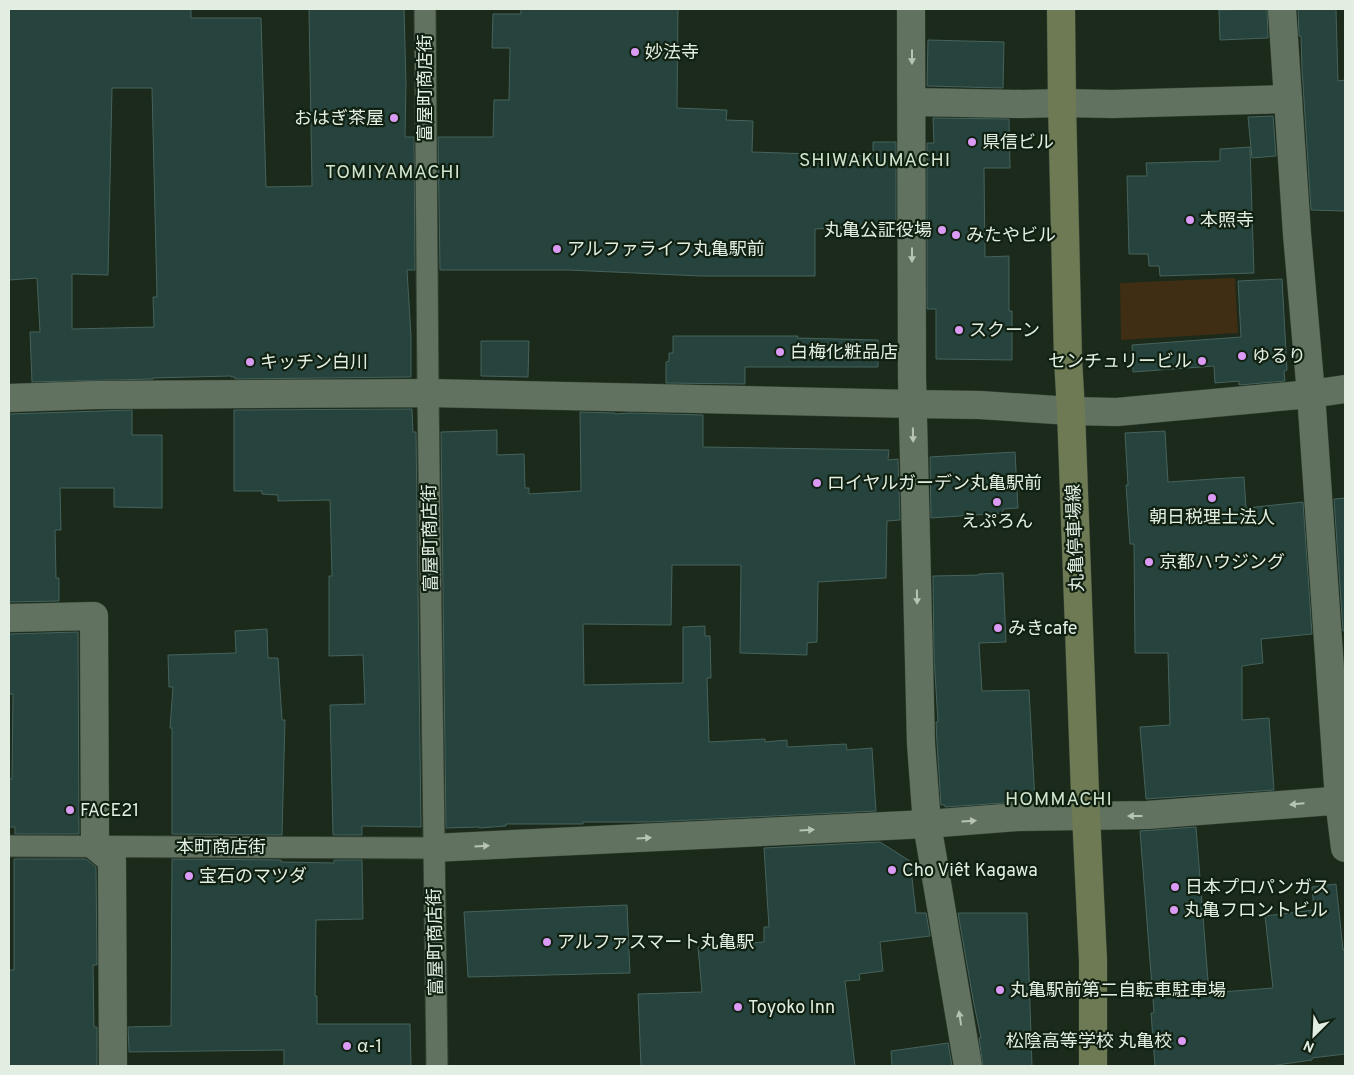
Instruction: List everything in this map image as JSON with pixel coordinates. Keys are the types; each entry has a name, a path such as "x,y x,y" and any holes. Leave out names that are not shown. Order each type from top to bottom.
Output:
{"main road":[{"name":"丸亀停車場線","path":"1061,9 1068,359 1093,960 1093,1066"}],"street":[{"name":"富屋町商店街","path":"424,9 437,1066"},
{"path":"912,9 913,404 921,744 927,824 968,1066"},
{"path":"1282,9 1297,234 1345,848"},
{"path":"912,102 1112,104 1288,99"},
{"path":"9,398 96,395 428,393 980,405 1117,412 1311,394 1345,389"},
{"path":"9,618 94,616 95,846 112,860 113,1066"},
{"path":"433,848 927,824 1018,817 1146,816 1342,800"},
{"name":"本町商店街","path":"9,846 433,848"}],"shaded area":[{"path":"1235,278 1238,333 1121,340 1120,283"}],"building":[{"path":"9,9 191,9 191,18 261,18 266,187 312,186 309,9 404,9 405,137 414,137 415,270 407,270 411,336 411,377 235,379 235,377 231,376 32,382 30,332 40,332 37,278 9,280","holes":["112,88 152,88 157,297 153,297 154,327 72,329 72,274 108,275"]},
{"path":"521,9 678,9 677,108 727,110 726,120 753,121 752,152 873,156 873,142 896,142 896,225 815,229 815,276 701,276 569,270 440,270 438,137 493,137 494,100 509,100 510,48 492,48 493,14 521,14"},
{"path":"1267,9 1268,38 1220,40 1219,10"},
{"path":"1298,9 1336,9 1338,81 1345,80 1345,211 1311,210"},
{"path":"928,40 1004,42 1003,88 927,86"},
{"path":"1273,116 1276,156 1252,158 1248,117"},
{"path":"933,118 1009,119 1010,168 984,168 985,257 1009,256 1009,311 1012,311 1012,360 936,359 936,309 927,309 927,143 934,143"},
{"name":"本照寺","path":"1250,147 1254,273 1160,276 1159,266 1149,266 1148,254 1129,254 1127,176 1147,176 1146,163 1220,161 1220,149"},
{"name":"センチュリービル","path":"1282,279 1287,370 1284,371 1285,381 1239,385 1239,381 1215,383 1214,366 1133,372 1132,345 1241,337 1238,281"},
{"path":"673,336 798,336 797,338 878,340 878,367 745,367 745,384 666,383 666,362 669,361 669,353 673,353"},
{"path":"481,341 529,341 528,377 481,376"},
{"path":"412,409 413,432 416,432 421,827 362,826 362,835 333,835 330,705 365,704 363,655 329,656 329,576 332,576 330,500 278,501 278,495 262,494 262,491 234,491 234,410"},
{"path":"132,410 132,435 162,435 162,508 114,507 114,488 60,488 61,530 55,530 56,578 59,578 59,601 9,602 9,414"},
{"path":"580,412 703,415 703,447 889,450 888,460 898,459 900,520 887,521 886,578 818,582 817,642 807,643 807,655 740,653 741,565 672,565 671,625 583,624 584,685 683,683 683,627 705,626 705,636 710,636 711,678 707,678 709,742 765,739 765,742 787,740 787,747 846,744 847,750 872,748 876,811 650,822 506,824 506,826 479,828 446,828 441,432 497,430 497,455 524,454 525,488 529,488 529,494 581,491"},
{"path":"1165,431 1168,482 1244,477 1246,508 1303,502 1312,634 1261,639 1263,663 1242,666 1242,720 1269,718 1274,790 1146,799 1140,727 1170,725 1168,653 1135,653 1134,544 1130,544 1125,433"},
{"path":"1015,452 1018,508 1003,509 1003,513 931,518 930,457"},
{"path":"1345,498 1345,631 1343,631 1334,499"},
{"path":"1003,573 1006,642 979,643 982,691 1029,690 1035,801 945,807 945,805 941,805 937,743 936,722 938,722 934,657 933,576"},
{"path":"267,629 268,658 278,658 282,720 285,720 282,835 172,834 172,728 170,728 173,687 169,687 168,655 236,653 235,631"},
{"path":"78,632 79,834 15,834 15,827 9,827 9,779 12,779 13,694 9,694 9,634"},
{"path":"1196,827 1209,993 1273,988 1265,916 1314,910 1312,887 1336,884 1343,950 1345,949 1345,1054 1270,1066 1155,1066 1151,1013 1154,1013 1140,831"},
{"path":"880,842 910,861 916,913 926,913 930,936 880,942 883,971 859,974 860,980 845,981 855,1066 641,1066 638,994 702,992 698,947 764,942 764,927 769,927 764,848"},
{"path":"14,859 86,859 96,867 97,965 93,965 94,1027 97,1027 97,1066 9,1066 9,970 14,970"},
{"path":"172,859 281,860 281,862 334,863 334,860 362,860 363,919 316,920 315,996 317,996 317,1024 410,1024 411,1066 284,1066 284,1050 129,1052 128,1027 171,1026"},
{"name":"アルファスマート丸亀駅","path":"627,905 630,973 468,977 464,912"},
{"name":"丸亀駅前第二自転車駐車場","path":"958,913 1027,913 1032,1066 983,1066 979,1038 981,1038"},
{"path":"948,1043 952,1066 892,1066 891,1051"}],"place":[{"name":"妙法寺","path":"635,52"},
{"name":"おはぎ茶屋","path":"394,118"},
{"name":"県信ビル","path":"972,142"},
{"name":"本照寺","path":"1190,220"},
{"name":"丸亀公証役場","path":"942,230"},
{"name":"みたやビル","path":"956,235"},
{"name":"アルファライフ丸亀駅前","path":"557,249"},
{"name":"スクーン","path":"959,330"},
{"name":"白梅化粧品店","path":"780,352"},
{"name":"ゆるり","path":"1242,356"},
{"name":"センチュリービル","path":"1202,361"},
{"name":"キッチン白川","path":"250,362"},
{"name":"ロイヤルガーデン丸亀駅前","path":"817,483"},
{"name":"朝日税理士法人","path":"1212,498"},
{"name":"えぷろん","path":"997,502"},
{"name":"京都ハウジング","path":"1149,562"},
{"name":"みきcafe","path":"998,628"},
{"name":"FACE21","path":"70,810"},
{"name":"Cho Viêt Kagawa","path":"892,870"},
{"name":"宝石のマツダ","path":"189,876"},
{"name":"日本プロパンガス","path":"1175,887"},
{"name":"丸亀フロントビル","path":"1174,910"},
{"name":"アルファスマート丸亀駅","path":"547,942"},
{"name":"丸亀駅前第二自転車駐車場","path":"1000,990"},
{"name":"Toyoko Inn","path":"738,1007"},
{"name":"松陰高等学校 丸亀校","path":"1182,1041"},
{"name":"α-1","path":"347,1046"}],"district":[{"name":"SHIWAKUMACHI","path":"875,159"},
{"name":"TOMIYAMACHI","path":"393,171"},
{"name":"HOMMACHI","path":"1059,798"}]}
